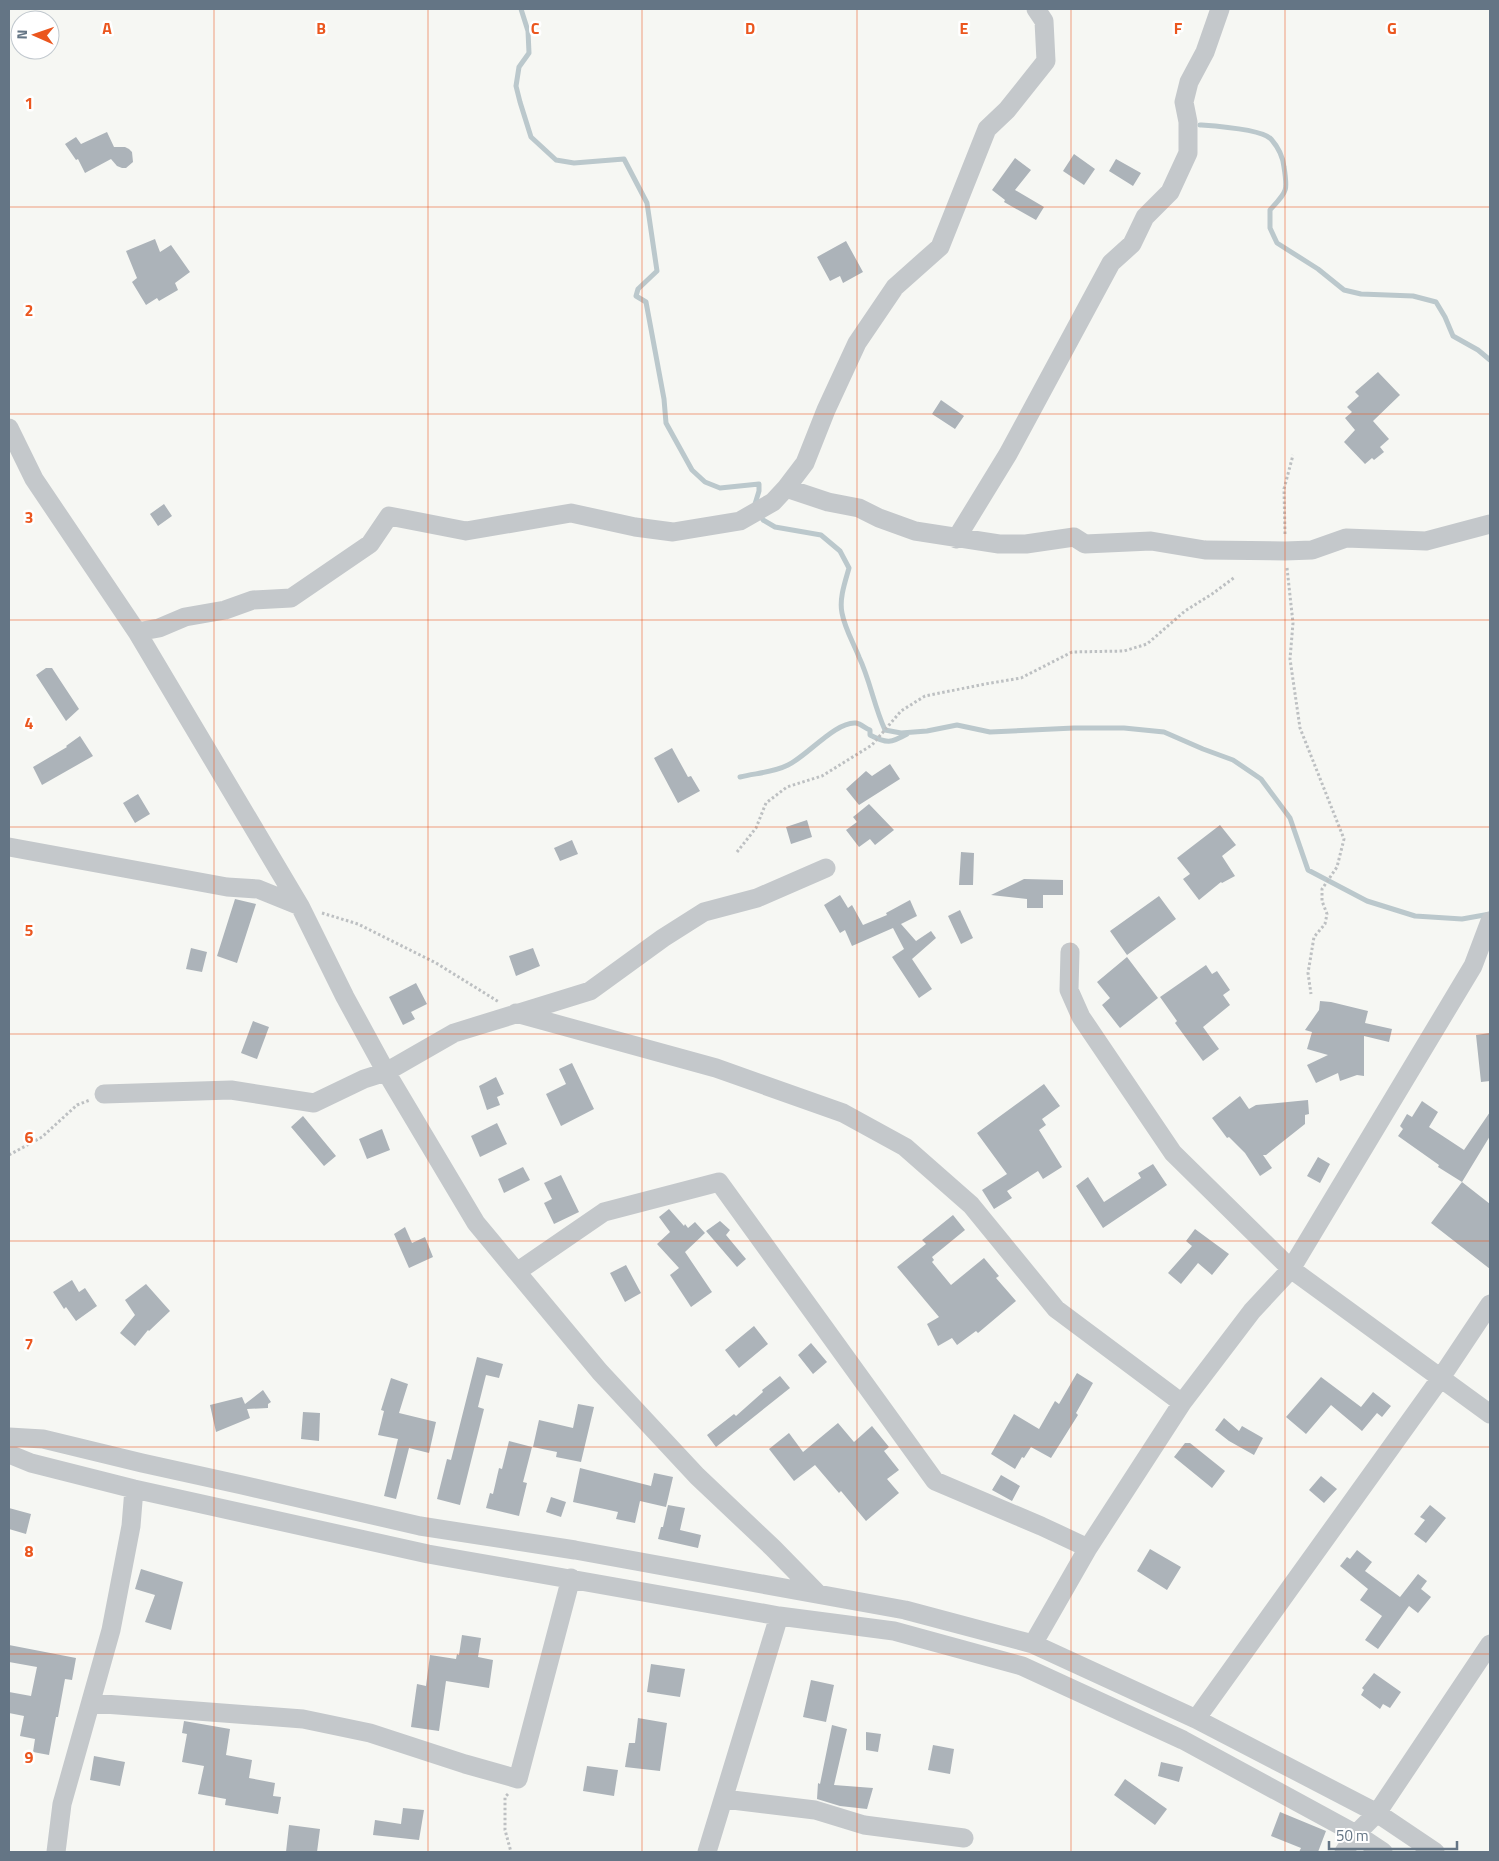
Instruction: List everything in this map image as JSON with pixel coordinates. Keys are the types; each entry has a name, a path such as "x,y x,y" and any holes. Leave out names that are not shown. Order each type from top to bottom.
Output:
{"street":[{"path":"137,632 159,628 185,617 225,610 253,600 291,598 370,544 389,516 466,531 571,513 635,527 673,532 740,521 773,502 805,463 826,410 857,343 895,287 940,247 987,129 1007,110 1046,61 1044,21 1036,9"},
{"path":"956,539 1008,454 1111,263 1132,244 1144,217 1170,192 1188,153 1188,122 1184,102 1189,82 1205,52 1220,9"},
{"path":"9,428 34,478 137,632 300,906 345,997 386,1072 476,1224 518,1271 600,1372 664,1442 818,1594"},
{"path":"786,488 828,502 859,508 915,531 956,539 999,544 1026,544 1074,537 1085,544 1150,541 1205,550 1285,552 1312,550 1346,538 1426,541 1490,524"},
{"path":"9,847 227,887 258,890 300,906"},
{"path":"104,1094 231,1090 314,1103 364,1079 386,1072 454,1033 590,990 663,938 704,912 757,898 826,868"},
{"path":"1033,1644 1088,1548 1182,1403 1252,1311 1291,1269 1473,966 1490,921"},
{"path":"1070,952 1069,990 1081,1017 1173,1153 1291,1269 1490,1414"},
{"path":"516,1013 716,1068 843,1113 905,1147 972,1205 1056,1309 1182,1403"},
{"path":"518,1271 604,1212 719,1182 935,1481 1088,1548"},
{"path":"1196,1719 1440,1379 1490,1304"},
{"path":"9,1437 43,1439 420,1526 584,1552 905,1610 1033,1644 1196,1719 1377,1812 1435,1852"},
{"path":"9,1454 31,1462 134,1489 428,1554 778,1616 894,1630 1022,1666 1183,1740 1356,1834 1383,1852"},
{"path":"56,1852 62,1804 111,1630 131,1526 134,1489"},
{"path":"92,1703 303,1719 370,1733 518,1779 571,1578"},
{"path":"707,1852 778,1616"},
{"path":"1344,1852 1356,1834 1377,1812 1490,1645"},
{"path":"724,1799 815,1810 864,1825 964,1838"}],"path":[{"path":"1293,455 1284,489 1285,552 1293,624 1290,659 1300,728 1344,839 1337,867 1322,889 1322,901 1326,914 1324,924 1314,937 1308,973 1311,994"},
{"path":"737,852 756,828 766,802 787,787 822,776 872,745 901,710 925,696 1021,678 1072,652 1124,651 1147,644 1185,611 1235,577"},
{"path":"300,906 358,924 436,963 516,1013"},
{"path":"9,1155 42,1137 77,1105 104,1094"},
{"path":"511,1852 505,1830 505,1797 518,1779"}],"building":[{"path":"107,132 114,147 125,147 132,152 133,162 126,168 122,168 117,166 111,159 85,173 78,159 76,160 65,144 76,137 81,144"},
{"path":"1074,154 1095,169 1084,185 1063,171"},
{"path":"1015,158 1031,170 1015,190 1044,207 1036,220 1004,202 1005,200 992,190"},
{"path":"1116,159 1141,173 1133,186 1109,171"},
{"path":"155,239 160,252 171,245 190,272 175,283 178,290 159,301 157,298 146,305 132,282 137,278 126,251"},
{"path":"846,241 863,272 843,283 840,276 830,281 817,257"},
{"path":"1378,372 1400,395 1373,421 1389,439 1380,447 1384,452 1365,464 1344,442 1355,430 1345,418 1352,412 1347,407 1359,396 1355,392"},
{"path":"941,400 964,416 955,429 932,414"},
{"path":"164,504 172,516 158,526 150,514"},
{"path":"46,668 52,668 79,709 66,721 36,675"},
{"path":"80,736 93,756 42,785 33,767 67,747"},
{"path":"672,748 688,777 691,776 700,791 678,803 654,758"},
{"path":"890,764 900,779 859,805 846,789 866,771 872,776"},
{"path":"138,794 150,814 135,823 123,803"},
{"path":"869,804 894,830 875,845 870,839 859,847 846,830 857,822 853,817"},
{"path":"807,820 812,837 791,844 786,827"},
{"path":"1220,825 1236,845 1222,856 1235,876 1221,882 1199,900 1183,879 1190,874 1177,858"},
{"path":"572,840 578,854 560,861 554,848"},
{"path":"961,852 974,853 973,885 959,885"},
{"path":"1024,879 1063,880 1063,895 1043,895 1043,908 1027,908 1027,899 991,895"},
{"path":"840,895 848,908 852,905 863,925 887,915 886,913 910,900 917,916 901,924 916,941 931,931 936,938 912,959 932,989 919,998 892,957 904,949 893,928 852,946 845,930 840,933 824,905"},
{"path":"1159,896 1176,919 1127,955 1110,931"},
{"path":"235,899 256,904 237,963 217,956"},
{"path":"960,910 973,938 961,944 948,916"},
{"path":"191,948 207,952 202,972 186,969"},
{"path":"533,948 540,966 516,976 509,956"},
{"path":"1127,957 1158,998 1120,1028 1102,1005 1110,998 1097,982"},
{"path":"1206,965 1212,974 1217,971 1230,990 1223,995 1230,1005 1203,1027 1219,1049 1203,1061 1175,1023 1177,1021 1160,997"},
{"path":"416,983 427,1004 411,1012 415,1019 403,1025 389,997"},
{"path":"1320,1001 1368,1011 1365,1023 1392,1029 1389,1042 1364,1036 1364,1076 1357,1075 1340,1081 1338,1073 1316,1083 1307,1065 1328,1055 1307,1049 1312,1032 1305,1030 1319,1010"},
{"path":"253,1021 269,1027 257,1059 241,1053"},
{"path":"1490,1033 1490,1081 1481,1082 1476,1035"},
{"path":"572,1063 594,1109 561,1126 546,1094 566,1084 559,1069"},
{"path":"496,1077 504,1094 497,1097 500,1105 487,1110 479,1086"},
{"path":"1044,1084 1060,1106 1042,1119 1046,1125 1039,1130 1062,1167 1043,1179 1038,1171 1007,1191 1012,1198 994,1209 982,1190 1007,1174 977,1133"},
{"path":"1240,1096 1249,1109 1256,1105 1308,1100 1309,1114 1305,1115 1305,1124 1266,1155 1263,1155 1272,1168 1260,1176 1245,1153 1229,1137 1227,1138 1212,1118"},
{"path":"1422,1101 1438,1112 1429,1127 1464,1150 1490,1112 1490,1136 1462,1182 1438,1167 1439,1165 1398,1136 1403,1129 1400,1126 1407,1114 1412,1117"},
{"path":"303,1116 336,1156 324,1166 291,1127"},
{"path":"497,1123 507,1144 480,1157 471,1136"},
{"path":"382,1129 390,1150 367,1159 359,1139"},
{"path":"1318,1157 1330,1164 1320,1183 1307,1176"},
{"path":"1153,1164 1167,1185 1103,1228 1076,1186 1088,1177 1104,1202 1141,1178 1138,1173"},
{"path":"523,1167 530,1180 504,1193 498,1179"},
{"path":"561,1175 579,1212 554,1224 544,1203 552,1199 544,1183"},
{"path":"1462,1182 1490,1204 1490,1269 1431,1223"},
{"path":"669,1209 684,1226 685,1224 688,1228 695,1222 705,1233 685,1252 712,1292 691,1307 670,1275 679,1268 657,1244 670,1232 659,1217"},
{"path":"953,1215 965,1230 932,1257 934,1260 932,1262 951,1285 984,1258 999,1276 996,1278 1016,1301 978,1333 976,1331 957,1345 952,1338 938,1346 927,1324 939,1317 897,1267 926,1244 922,1240"},
{"path":"720,1221 730,1230 726,1235 746,1259 737,1267 706,1231"},
{"path":"405,1227 412,1243 425,1237 433,1257 409,1268 394,1234"},
{"path":"1195,1229 1229,1254 1212,1275 1198,1263 1181,1284 1168,1273 1192,1246 1186,1241"},
{"path":"626,1265 641,1293 625,1302 610,1273"},
{"path":"72,1280 79,1292 85,1288 97,1306 76,1321 66,1307 64,1309 53,1292"},
{"path":"146,1284 170,1311 148,1330 135,1346 120,1333 135,1315 125,1300"},
{"path":"754,1326 768,1344 739,1368 725,1350"},
{"path":"811,1343 827,1362 813,1374 798,1355"},
{"path":"477,1357 503,1364 499,1378 486,1375 478,1407 484,1409 460,1505 437,1499 447,1459 451,1460"},
{"path":"1077,1373 1093,1383 1076,1413 1078,1415 1051,1458 1031,1447 1015,1469 991,1454 1014,1414 1039,1429 1055,1401 1059,1404"},
{"path":"780,1376 790,1388 716,1447 707,1435 734,1414 736,1416 763,1392 762,1390"},
{"path":"1321,1377 1361,1407 1373,1392 1391,1406 1382,1417 1377,1413 1362,1431 1331,1405 1306,1434 1286,1417"},
{"path":"391,1378 408,1384 399,1413 436,1422 429,1453 409,1448 396,1499 384,1496 398,1439 378,1435 384,1411 381,1410"},
{"path":"263,1390 271,1402 268,1404 268,1408 247,1409 250,1418 216,1432 210,1405 242,1397 245,1404"},
{"path":"578,1404 594,1407 581,1462 556,1457 557,1452 533,1447 539,1420 573,1428"},
{"path":"303,1412 320,1413 319,1441 301,1439"},
{"path":"1224,1418 1239,1431 1242,1426 1263,1438 1254,1455 1229,1441 1215,1430"},
{"path":"838,1423 854,1442 872,1426 889,1447 884,1451 899,1470 887,1479 899,1493 866,1521 841,1491 839,1493 815,1465 794,1481 769,1449 789,1433 803,1452"},
{"path":"509,1441 532,1447 523,1482 527,1483 519,1516 486,1508 490,1493 493,1494 499,1468 502,1469"},
{"path":"1185,1443 1190,1443 1225,1471 1212,1488 1174,1457"},
{"path":"580,1468 651,1486 654,1473 673,1477 666,1507 640,1501 635,1523 616,1519 618,1512 573,1502"},
{"path":"1001,1475 1020,1486 1012,1501 992,1490"},
{"path":"1321,1476 1337,1489 1324,1503 1309,1490"},
{"path":"551,1497 566,1502 561,1517 546,1512"},
{"path":"668,1505 685,1508 680,1530 701,1535 698,1548 658,1539"},
{"path":"1430,1505 1446,1518 1426,1543 1414,1534 1425,1520 1420,1517"},
{"path":"9,1508 31,1514 26,1534 9,1529"},
{"path":"1150,1549 1181,1567 1167,1590 1137,1571"},
{"path":"1357,1550 1372,1562 1365,1571 1400,1597 1418,1574 1427,1581 1421,1589 1431,1597 1418,1613 1409,1606 1378,1649 1365,1640 1382,1616 1360,1600 1368,1589 1340,1566 1347,1557 1350,1559"},
{"path":"141,1569 183,1582 171,1630 145,1622 155,1595 135,1589"},
{"path":"462,1635 481,1638 478,1657 493,1660 489,1688 446,1681 439,1731 411,1727 417,1684 426,1686 430,1655 456,1659 457,1654 459,1655"},
{"path":"9,1645 76,1658 72,1680 65,1679 49,1755 33,1752 35,1739 20,1736 24,1716 9,1713 9,1692 31,1696 37,1667 9,1662"},
{"path":"651,1664 685,1669 680,1697 647,1692"},
{"path":"1374,1673 1401,1692 1390,1708 1383,1704 1380,1709 1361,1695 1364,1690 1362,1688"},
{"path":"811,1680 834,1685 826,1722 803,1717"},
{"path":"638,1718 667,1723 660,1771 625,1767 629,1743 635,1743"},
{"path":"184,1721 230,1729 226,1755 252,1760 249,1778 275,1783 273,1796 281,1797 278,1814 225,1805 226,1799 198,1794 204,1766 182,1762 187,1734 182,1733"},
{"path":"832,1725 847,1729 834,1785 873,1788 867,1809 840,1806 817,1799 818,1783 820,1784"},
{"path":"866,1732 881,1734 878,1752 866,1750"},
{"path":"933,1745 954,1749 950,1774 928,1770"},
{"path":"94,1756 125,1762 120,1786 90,1780"},
{"path":"1161,1762 1183,1767 1179,1782 1158,1776"},
{"path":"587,1766 618,1770 614,1796 583,1791"},
{"path":"1125,1779 1167,1809 1155,1825 1114,1795"},
{"path":"403,1808 424,1810 419,1840 373,1835 375,1820 401,1824"},
{"path":"1280,1812 1326,1831 1318,1852 1299,1852 1301,1848 1271,1836"},
{"path":"289,1825 320,1829 317,1852 286,1852"}],"waterway":[{"path":"521,9 528,31 529,53 519,67 516,86 531,137 556,160 574,163 624,159 647,203 657,271 638,289 636,296 646,302 664,399 666,423 692,470 705,482 720,488 759,484 755,504 763,520 775,527 821,535 840,551 849,568 842,596 841,608 843,619 863,666 885,730 901,733 927,731 957,725 990,732 1074,728 1124,728 1164,732 1233,760 1261,779 1290,818 1308,870 1367,901 1415,916 1462,919 1490,914"},
{"path":"1200,125 1258,133 1271,139 1276,145 1283,160 1286,182 1283,195 1270,210 1270,228 1277,243 1318,269 1344,290 1361,294 1413,296 1436,302 1453,336 1478,350 1490,360"},
{"path":"740,777 782,768 796,761 831,733 848,724 860,724 870,730 870,735 885,741 893,741 907,734"}]}
